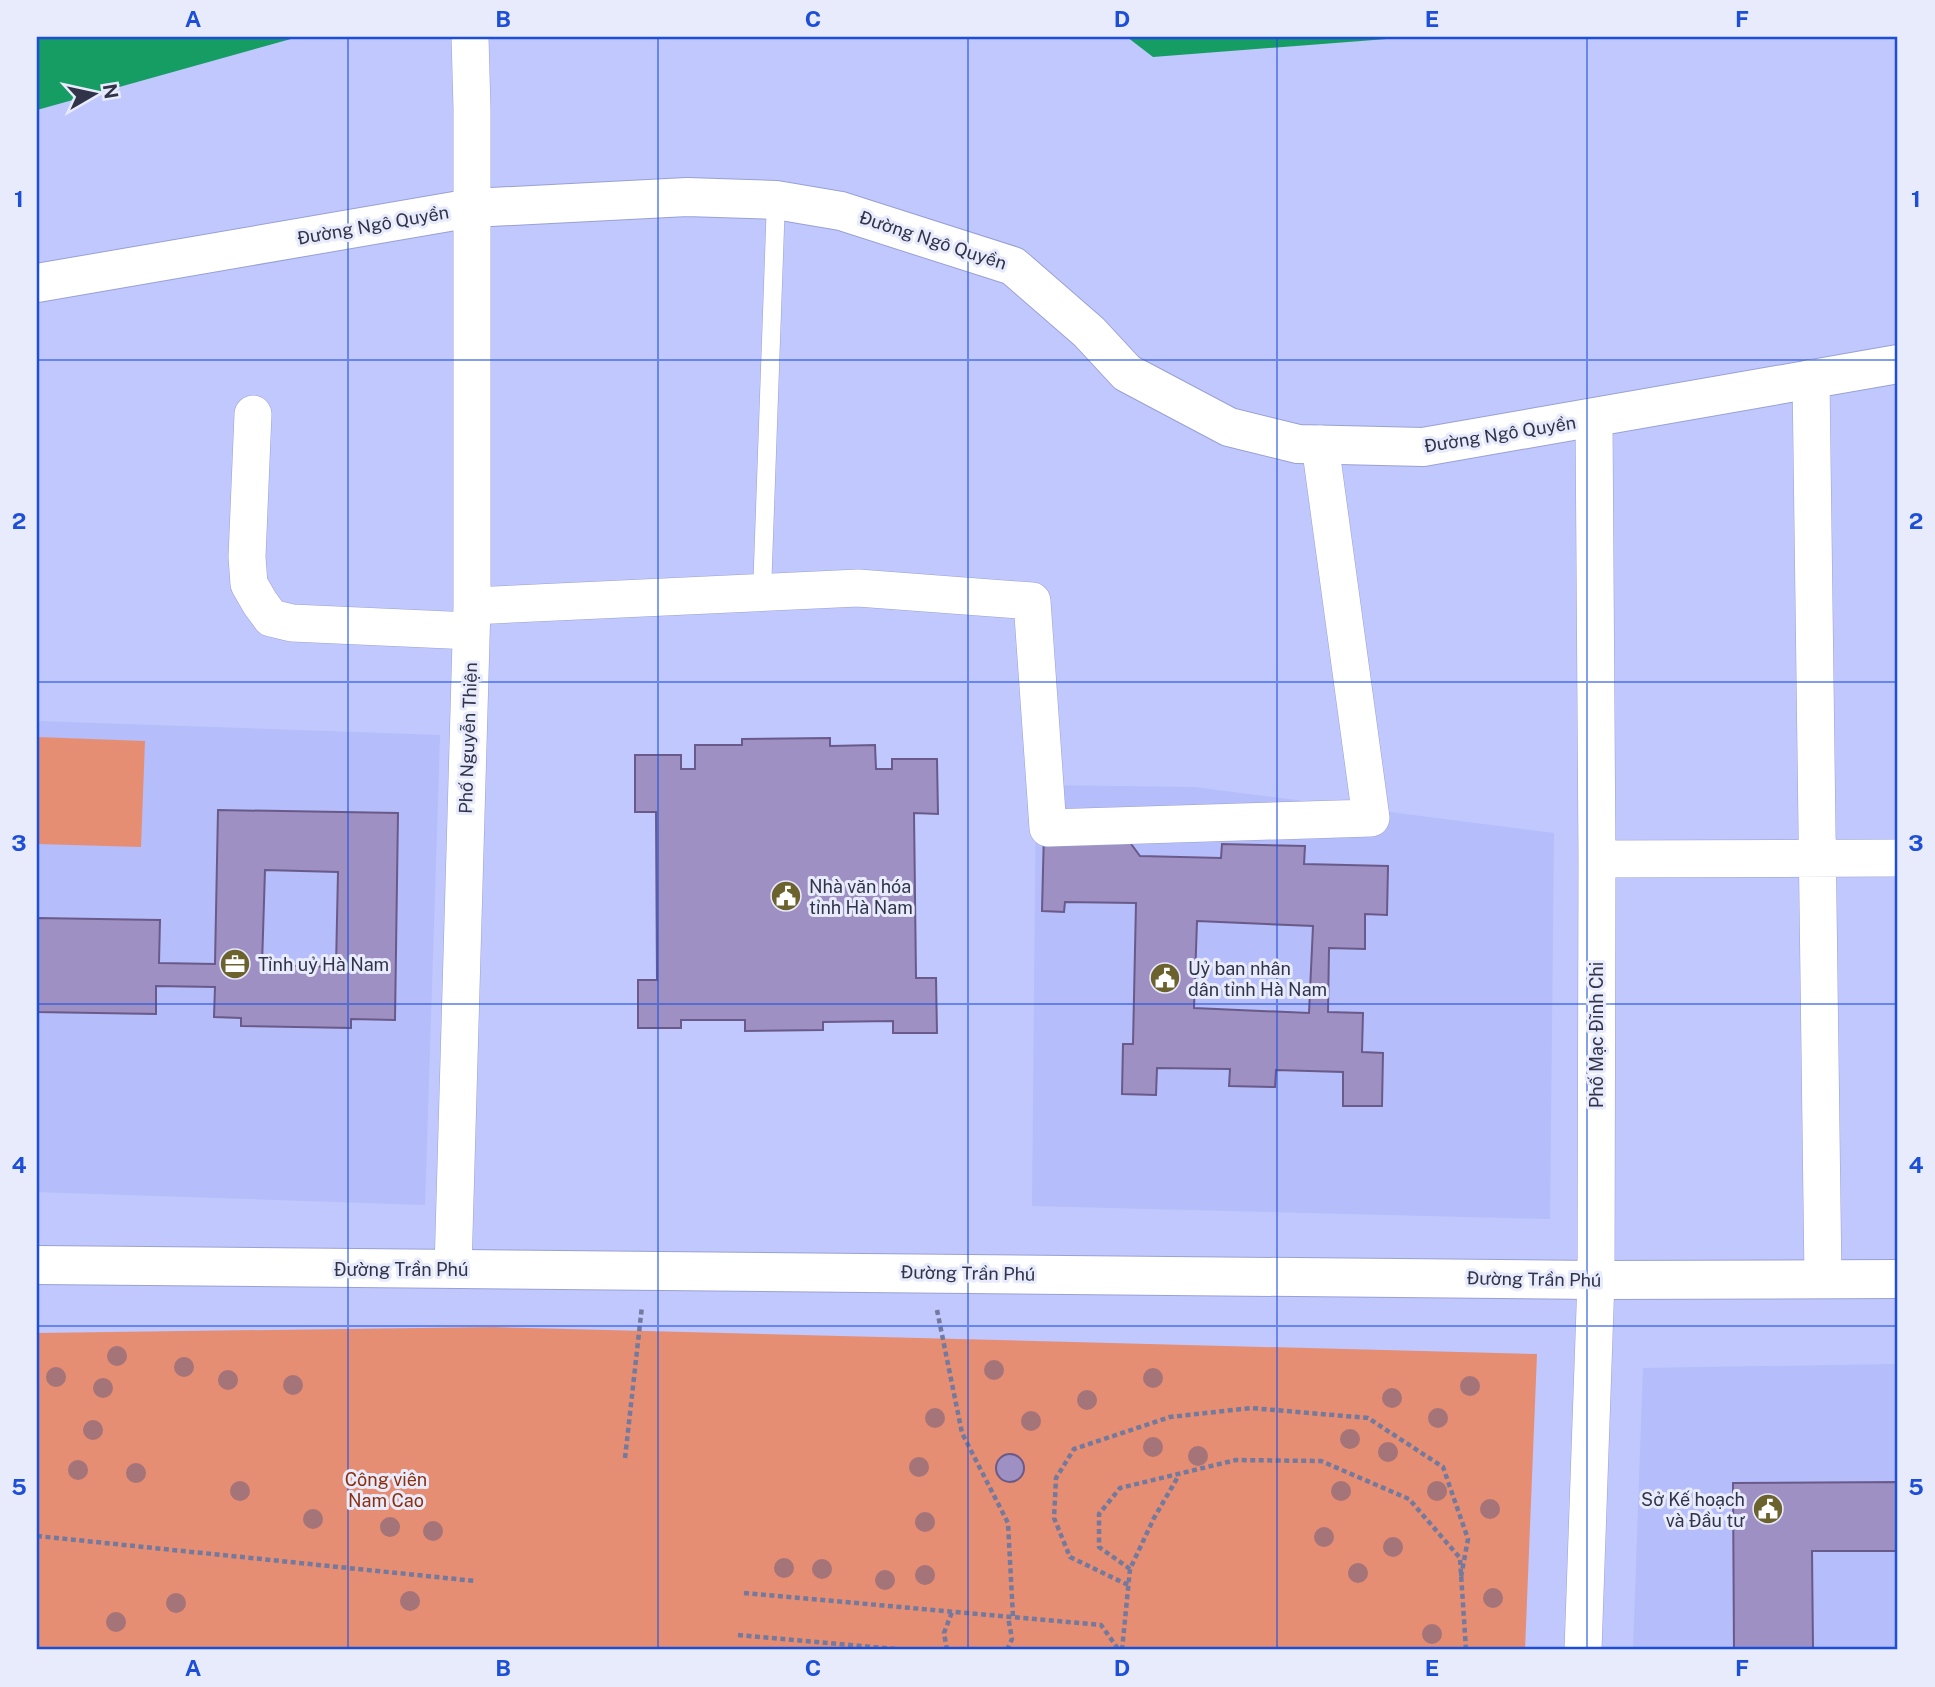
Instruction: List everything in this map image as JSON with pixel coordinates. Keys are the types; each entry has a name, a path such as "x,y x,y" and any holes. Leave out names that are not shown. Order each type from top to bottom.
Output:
{"street":[{"name":"Phố Nguyễn Thiện","path":"453,1269 471,619 470,37"},
{"name":"Đường Ngô Quyền","path":"37,283 472,208 687,197 776,200 841,211 1013,266 1090,332 1127,373 1229,427 1298,444 1423,447 1898,365"},
{"path":"1811,378 1823,1279"},
{"path":"253,414 249,584 271,618 292,623 471,619 762,593 858,588 1032,601 1048,828 1371,817 1320,444"},
{"name":"Phố Mạc Đĩnh Chi","path":"1583,1650 1595,1280 1597,859 1594,419"},
{"path":"1597,859 1898,858"},
{"name":"Đường Trần Phú","path":"37,1265 1595,1280 1898,1279"}],"lane":[{"path":"762,593 776,200"}],"path":[{"path":"625,1458 646,1271"},
{"path":"929,1272 962,1433 1009,1523 1012,1639 1007,1650"},
{"path":"1128,1585 1070,1557 1054,1518 1056,1478 1074,1449 1170,1417 1251,1409 1368,1418 1443,1466 1468,1539 1461,1577"},
{"path":"1130,1569 1099,1547 1099,1514 1120,1488 1236,1460 1321,1461 1409,1499 1460,1558 1466,1650"},
{"path":"1120,1650 1130,1569 1179,1474"},
{"path":"37,1536 475,1581"},
{"path":"744,1593 1101,1625 1120,1650"},
{"path":"947,1650 944,1633 952,1612"},
{"path":"738,1635 908,1650"}],"shaded area":[{"path":"37,37 298,37 37,110"},
{"path":"1127,37 1413,37 1153,57"},
{"name":"Tỉnh uỷ Hà Nam","path":"37,721 440,735 425,1205 37,1192"},
{"path":"1036,785 1194,787 1554,833 1550,1219 1032,1206"},
{"name":"Sở Kế hoạch và Đầu tư","path":"1898,1364 1898,1650 1633,1650 1643,1368"}],"green space":[{"path":"37,737 145,741 141,847 37,844"},
{"name":"Công viên Nam Cao","path":"493,1327 1537,1354 1525,1650 37,1650 37,1333"}],"building":[{"name":"Nhà văn hóa tỉnh Hà Nam","path":"830,738 830,746 875,745 876,769 892,769 892,759 937,759 938,814 914,813 916,978 936,978 937,1033 893,1033 893,1021 823,1022 823,1030 745,1031 745,1020 681,1020 681,1028 638,1028 638,980 657,980 656,812 635,812 635,755 681,755 681,769 695,769 695,745 742,745 742,739"},
{"path":"218,810 398,813 395,1020 351,1019 351,1028 241,1026 241,1018 214,1017 215,987 156,986 156,1014 37,1012 37,918 160,920 159,963 215,964","holes":["265,870 338,872 336,967 262,965"]},
{"name":"Uỷ ban nhân dân tỉnh Hà Nam","path":"1044,831 1123,833 1140,856 1221,858 1222,844 1305,846 1304,864 1388,866 1387,915 1365,914 1365,949 1329,948 1328,1012 1363,1013 1362,1052 1383,1053 1382,1106 1343,1106 1343,1072 1276,1070 1275,1087 1229,1086 1230,1069 1157,1068 1156,1095 1122,1094 1123,1044 1133,1044 1136,903 1065,902 1064,912 1042,911","holes":["1197,921 1313,926 1309,1013 1194,1008"]},
{"path":"1010,1454 1020,1458 1024,1468 1020,1478 1010,1482 1000,1478 996,1468 1000,1458"},
{"path":"1898,1482 1898,1551 1812,1551 1813,1650 1734,1650 1733,1483"}],"place":[{"name":"Nhà văn hóa tỉnh Hà Nam","path":"786,896"},
{"name":"Tỉnh uỷ Hà Nam","path":"235,964"},
{"name":"Uỷ ban nhân dân tỉnh Hà Nam","path":"1165,978"},
{"name":"Sở Kế hoạch và Đầu tư","path":"1768,1509"}]}
